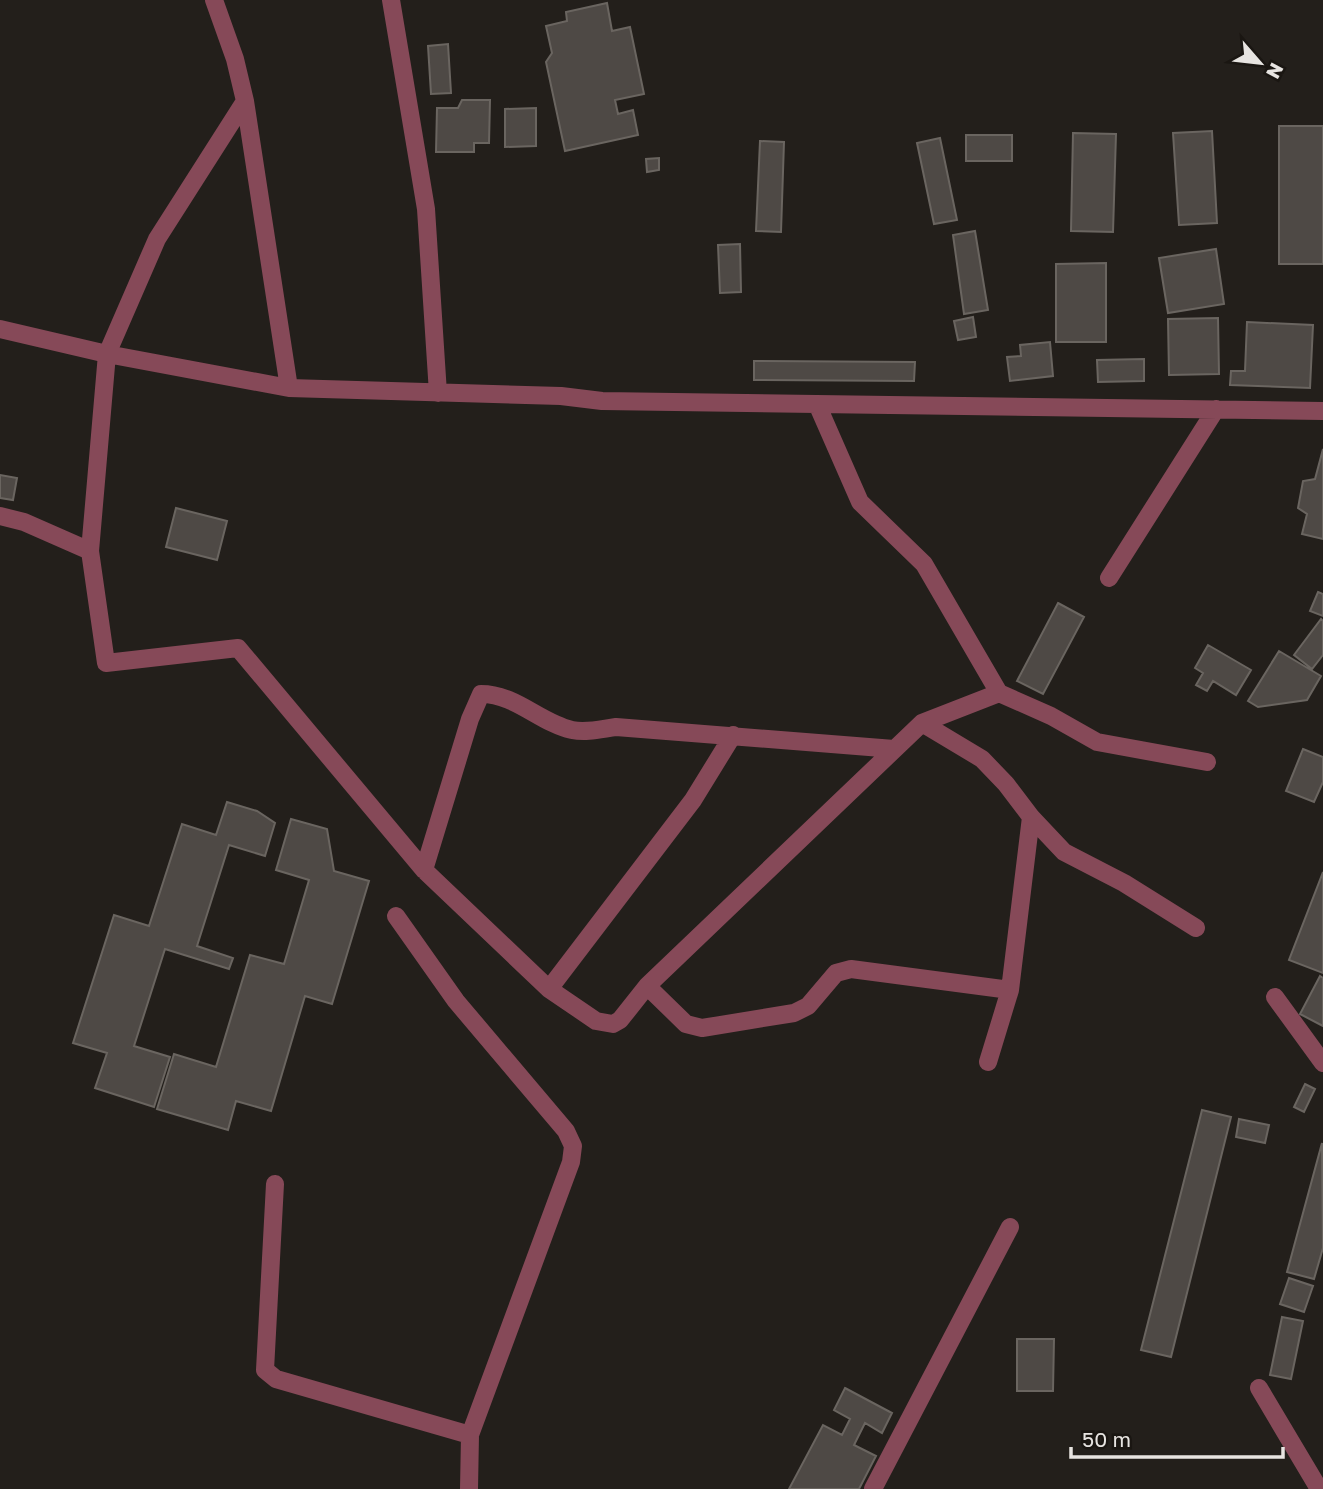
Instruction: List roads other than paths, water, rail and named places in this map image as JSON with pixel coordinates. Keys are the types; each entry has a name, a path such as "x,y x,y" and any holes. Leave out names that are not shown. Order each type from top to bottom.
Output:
{"street":[{"path":"214,0 235,59 245,100 289,388"},
{"path":"391,0 426,209 439,393"},
{"path":"245,100 157,239 107,354 90,551 106,663 238,648 424,870 549,989 596,1021 613,1024 620,1020 647,986 922,723 999,693"},
{"path":"0,329 107,354 289,388 561,396 601,401 1323,411"},
{"path":"817,404 860,502 923,564 999,693 1051,716 1097,742 1206,762"},
{"path":"1109,578 1216,409"},
{"path":"0,516 24,522 90,551"},
{"path":"424,870 470,719 481,694 497,694 571,730 590,732 616,727 894,749"},
{"path":"922,723 982,759 1064,852 1124,883 1196,928"},
{"path":"549,989 693,800 733,735"},
{"path":"988,1062 1010,990 1031,817"},
{"path":"396,916 456,1001 566,1131 573,1146 571,1163 470,1434 469,1489"},
{"path":"647,986 686,1024 702,1028 794,1013 807,1006 836,973 851,970 1010,990"},
{"path":"1275,997 1323,1063"},
{"path":"275,1184 265,1370 276,1379 470,1434"},
{"path":"873,1489 1010,1227"},
{"path":"1259,1388 1319,1489"}]}
